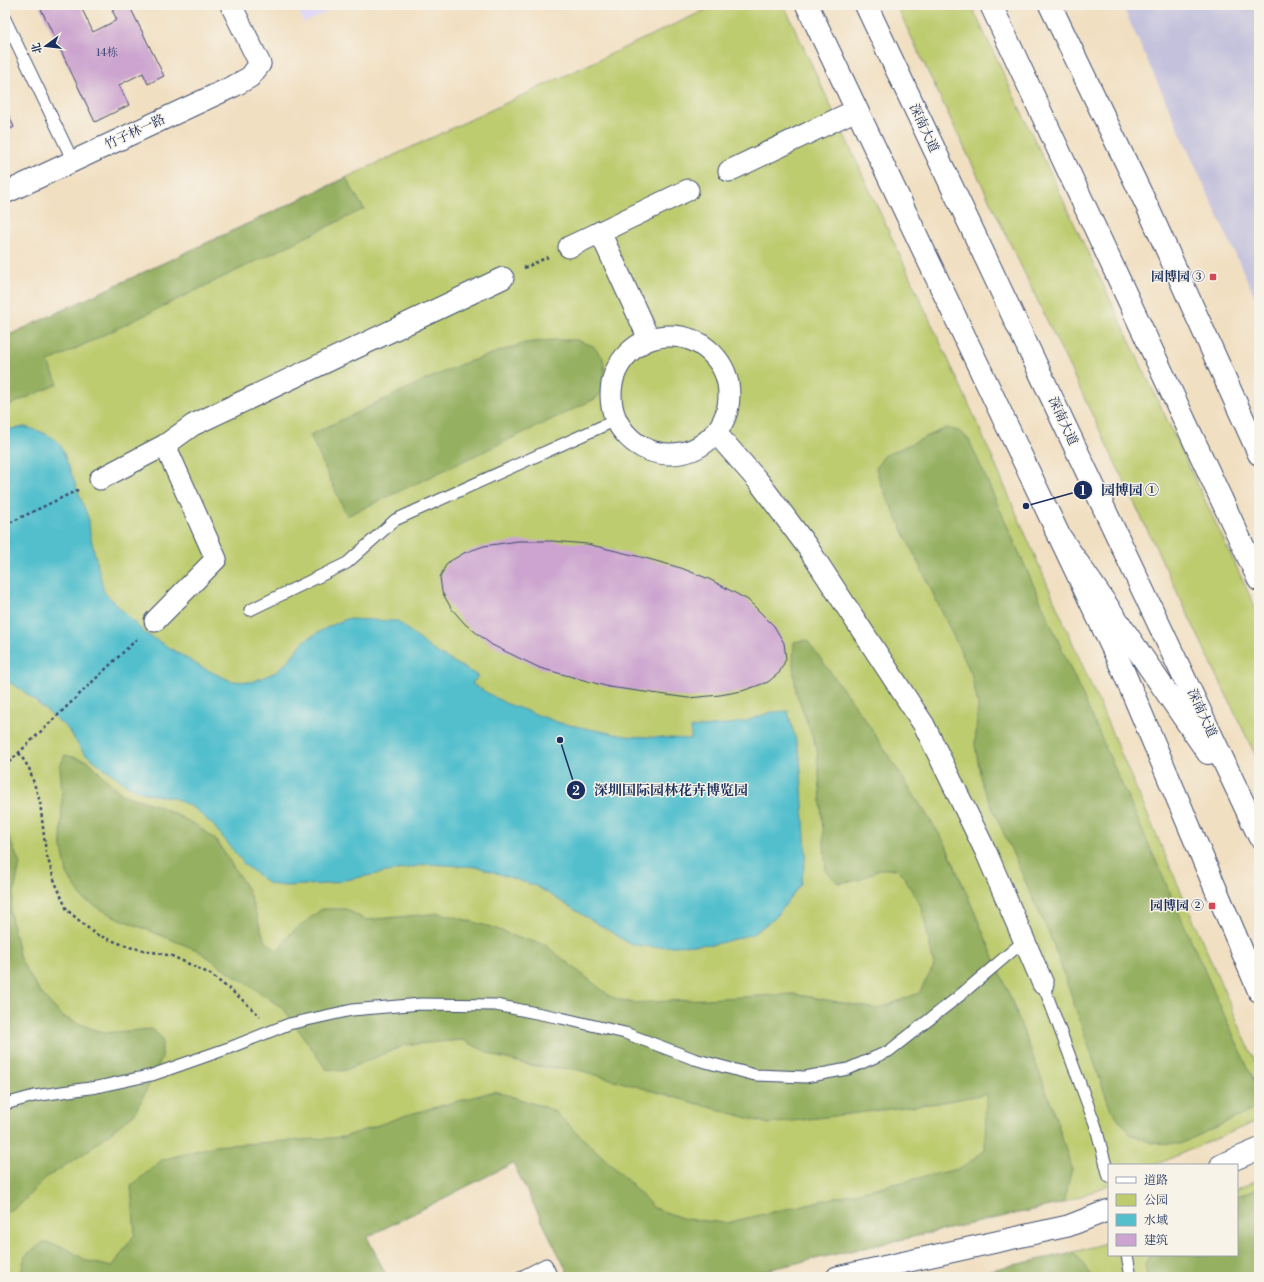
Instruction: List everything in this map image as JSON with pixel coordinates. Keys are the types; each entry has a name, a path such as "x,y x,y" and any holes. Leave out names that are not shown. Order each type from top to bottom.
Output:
{"main road":[{"path":"807,5 1122,668 1259,991"},
{"name":"深南大道","path":"866,5 1259,836"},
{"path":"991,5 1259,580"},
{"path":"1050,5 1148,208 1259,454"},
{"path":"1214,482 1259,549"},
{"path":"1056,531 1247,809"}],"street":[{"name":"竹子林一路","path":"5,193 234,86 250,77 260,64 232,5"},
{"path":"729,171 856,110"},
{"path":"568,247 688,190"},
{"path":"600,232 649,339"},
{"path":"100,479 165,445 193,425 503,278"},
{"path":"668,335 687,338 704,346 718,360 727,377 730,396 726,416 716,433 701,446 682,453 662,454 644,448 628,436 616,420 611,401 612,381 619,363 632,349 649,339 668,335"},
{"path":"716,433 759,482 806,545 924,725 986,852 1043,984"},
{"path":"155,621 216,559 165,445"},
{"path":"1223,1164 1259,1149"},
{"path":"837,1277 1068,1226 1108,1210"}],"lane":[{"path":"5,19 73,161"},
{"path":"250,610 347,563 395,520 616,420"},
{"path":"5,1104 34,1096 97,1087 152,1075 229,1048 289,1024 352,1010 421,1004 496,1005 624,1033 694,1059 755,1075 804,1077 848,1069 888,1051 958,997 1024,941"},
{"path":"1043,984 1084,1093 1108,1172"},
{"path":"1126,1256 1131,1277"},
{"path":"520,1277 546,1264 552,1277"}],"path":[{"path":"503,278 568,247"},
{"path":"5,525 100,479"},
{"path":"5,766 155,621"},
{"path":"19,753 29,768 40,802 46,853 55,882 68,910 94,934 129,947 172,956 210,974 238,996 275,1030"}],"shaded area":[{"path":"296,5 341,5 304,23"},
{"path":"1122,5 1259,5 1259,306"}],"green space":[{"path":"716,5 784,5 971,409 1259,1071 1259,1120 1157,1164 1108,1164 1108,1185 1063,1203 735,1277 570,1277 513,1163 367,1237 387,1277 5,1277 5,337"},
{"path":"896,5 971,5 1259,615 1259,763"},
{"path":"346,178 364,209 48,362 58,384 5,407 5,337"},
{"path":"553,340 577,340 593,346 603,358 606,383 597,398 347,516 310,435 462,364 525,343"},
{"path":"946,428 959,431 969,440 1259,1093 1259,1107 1180,1144 1152,1143 1130,1134 1110,1108 1053,943 982,785 975,745 978,705 971,673 881,485 876,468 884,456"},
{"path":"807,640 864,718 945,843 1006,986 1051,1103 1072,1169 1063,1203 735,1277 570,1277 513,1163 367,1237 387,1277 20,1277 25,1256 44,1242 66,1248 87,1261 112,1267 135,1234 131,1186 162,1160 214,1146 344,1137 407,1115 495,1091 553,1110 623,1176 654,1208 685,1219 726,1223 962,1168 985,1150 986,1094 938,1103 769,1124 575,1069 533,1066 495,1056 463,1040 405,1045 343,1071 326,1069 284,1009 197,950 113,916 83,899 67,874 61,843 62,799 60,766 65,755 88,761 122,794 159,806 196,825 216,840 248,890 265,941 278,951 291,933 322,909 346,909 365,920 441,913 494,928 519,938 544,944 611,997 633,1003 793,994 878,1009 919,993 934,966 922,908 899,869 879,869 860,880 838,883 826,871 817,749 796,692 793,664 794,642"},
{"path":"5,828 20,864 10,912 20,959 40,992 63,1017 103,1033 152,1029 162,1038 162,1058 135,1113 86,1152 44,1179 22,1203 5,1213"},
{"path":"1259,1180 1259,1277 959,1277 1074,1252 1108,1242 1108,1256 1238,1256 1238,1189"},
{"path":"1259,1188 1259,1277 1147,1277 1145,1263 1149,1256 1238,1256 1238,1196"},
{"path":"1074,1252 1093,1277 959,1277"}],"water":[{"path":"25,427 49,436 61,446 89,520 90,534 104,592 145,633 201,667 231,681 252,682 276,672 287,662 304,641 324,629 346,619 398,621 431,649 478,676 472,684 505,703 560,723 625,736 691,739 691,728 746,721 772,712 788,711 800,756 806,855 801,884 775,918 753,934 716,944 654,947 632,945 536,886 478,867 428,864 325,884 285,886 269,884 245,865 213,825 195,809 174,798 148,794 127,785 83,752 68,729 21,689 5,680 5,430"}],"building":[{"path":"39,5 80,5 93,32 117,20 112,10 123,5 129,5 164,76 148,84 143,73 119,85 129,105 95,122"},
{"path":"5,107 14,127 5,132"},
{"path":"518,541 552,541 587,544 681,568 709,579 748,600 774,626 784,643 786,659 779,673 768,682 742,691 688,698 609,687 540,668 492,645 465,624 451,608 442,592 440,577 447,563 464,553 484,546"}],"place":[{"name":"园博园 ③","path":"1213,277"},
{"name":"园博园 ①","path":"1026,506"},
{"name":"深圳国际园林花卉博览园","path":"560,740"},
{"name":"园博园 ②","path":"1212,906"}]}
